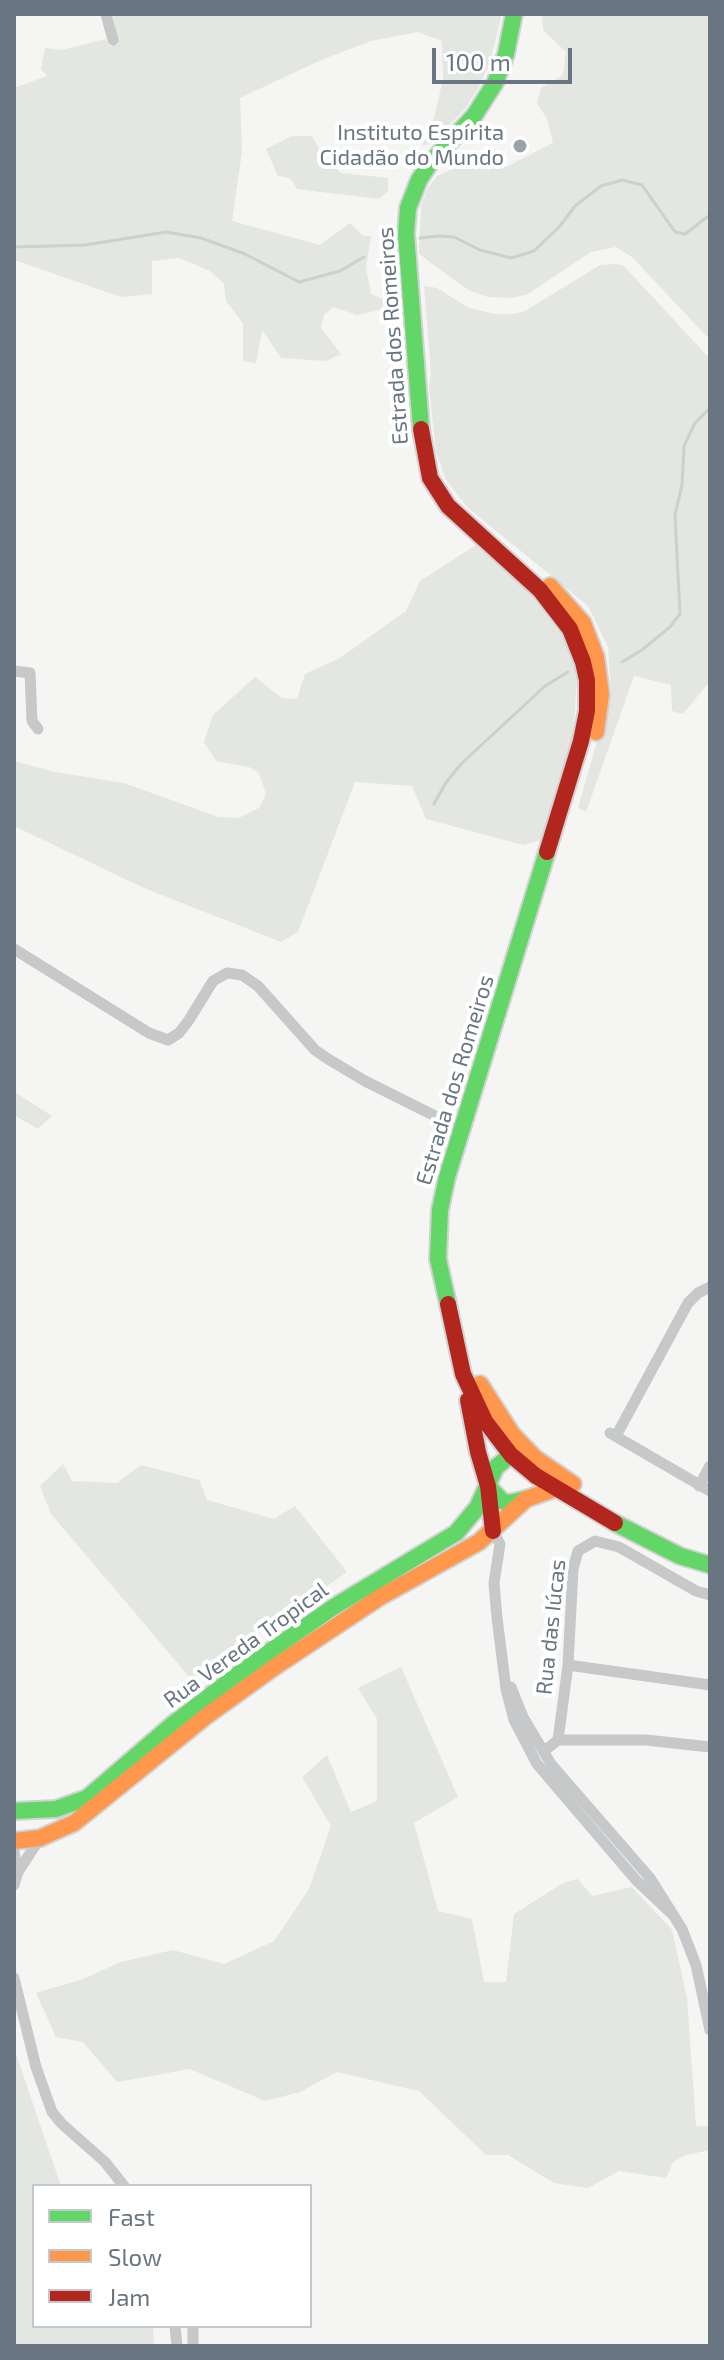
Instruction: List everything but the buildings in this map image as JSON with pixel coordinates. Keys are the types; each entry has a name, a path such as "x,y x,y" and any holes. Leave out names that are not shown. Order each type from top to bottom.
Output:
{"main road":[{"name":"Estrada dos Romeiros","path":"514,14 508,46 495,83 474,116 430,163 419,180 406,220 424,461 437,492 540,590 563,618 583,662 588,694 581,741 444,1189 437,1242 444,1293 463,1374 485,1421 511,1455 536,1476 557,1482 657,1532 710,1553"},
{"name":"Estrada dos Romeiros","path":"471,527 517,558 573,609 589,637 601,678 600,711 593,744 458,1181 450,1230 455,1292 478,1380 512,1434 557,1482 652,1543 692,1561 710,1565"},
{"path":"463,1374 488,1486 493,1531"},
{"name":"Rua Vereda Tropical","path":"14,1811 44,1811 87,1798 173,1724 256,1661 365,1587 456,1533 477,1508 500,1462 511,1455"},
{"path":"488,1486 502,1501 509,1503 526,1499 557,1482"},
{"name":"Rua Vereda Tropical","path":"14,1841 40,1838 83,1818 205,1717 305,1646 397,1587 479,1542 526,1499"},
{"path":"40,1838 45,1824 44,1811"}],"street":[{"path":"106,14 113,40"},
{"path":"14,671 30,673 32,721 38,729"},
{"path":"14,949 149,1033 168,1040 179,1033 213,981 227,973 242,975 258,986 309,1044 328,1059 376,1087 461,1129"},
{"path":"709,1287 688,1303 613,1435 704,1489 710,1466"},
{"path":"493,1531 500,1544 494,1590 506,1689 514,1720 537,1764 563,1787"},
{"name":"Rua das Iúcas","path":"558,1740 568,1665 573,1569 578,1551 595,1541 619,1547 696,1591 710,1595"},
{"path":"503,1664 518,1707 563,1787 636,1880 673,1915 696,1965 710,2030"},
{"path":"568,1665 710,1685"},
{"path":"544,1751 558,1740 646,1740 710,1747"},
{"path":"14,1885 18,1872 40,1838"},
{"path":"14,1852 18,1872"},
{"path":"14,1978 36,2067 52,2112 105,2162 122,2184"}],"shaded area":[{"path":"113,14 502,14 490,62 479,87 464,110 431,144 422,146 433,122 443,79 442,41 418,32 371,41 321,60 240,98 242,151 232,221 320,245 350,223 363,236 371,236 366,267 371,294 390,302 380,310 357,315 333,307 324,315 321,328 341,354 326,361 281,358 262,330 256,363 243,361 243,323 226,301 224,284 210,271 179,258 152,261 152,294 121,297 14,260 14,88 47,76 41,69 45,48 62,50 105,39 110,46 118,44"},
{"path":"542,14 710,14 710,340 632,257 616,247 591,252 528,294 512,298 488,297 468,290 419,254 421,205 437,176 466,163 506,167 553,143 547,119 537,103 541,88 563,75 566,52 543,30"},
{"path":"292,136 312,136 322,154 341,173 388,178 388,191 379,199 297,189 290,178 278,176 266,149"},
{"path":"600,265 624,266 710,359 710,681 683,714 672,711 671,685 634,676 586,812 578,808 611,692 608,647 588,606 467,507 446,480 436,452 424,286 437,288 469,308 495,314 513,314 525,311"},
{"path":"476,545 525,587 565,639 573,662 577,681 573,735 541,840 523,845 426,819 412,786 355,782 298,932 281,942 144,888 14,826 14,761 55,772 124,783 218,817 239,818 259,808 266,794 259,773 249,767 216,761 204,742 213,715 255,677 282,698 297,699 305,674 340,658 406,611 420,581"},
{"path":"14,1091 52,1116 38,1129 14,1115"},
{"path":"63,1464 72,1481 117,1483 141,1465 199,1480 207,1500 274,1519 295,1506 347,1572 192,1680 51,1514 40,1486"},
{"path":"401,1667 458,1797 414,1823 438,1911 472,1919 484,1982 506,1982 514,1914 563,1883 578,1879 592,1896 632,1887 672,1930 687,1998 696,2126 710,2126 710,2150 686,2155 673,2162 666,2178 619,2171 588,2188 554,2183 508,2155 486,2155 419,2091 337,2072 300,2092 265,2101 190,2069 117,2082 83,2042 56,2037 36,1993 83,1979 121,1962 173,1950 224,1964 274,1941 309,1889 331,1826 302,1777 327,1755 351,1812 377,1801 377,1719 358,1688"},
{"path":"14,2048 60,2184 32,2184 32,2328 153,2328 154,2346 14,2346"}],"waterway":[{"path":"420,238 454,237 480,250 511,258 534,251 575,206 601,186 622,180 642,185 675,232 685,234 710,215"},
{"path":"14,247 85,245 166,232 201,238 245,254 299,282 340,271 364,257"},
{"path":"622,662 670,627 680,614 675,515 682,485 684,446 695,423 710,408"},
{"path":"434,804 461,764 545,686 568,672"}],"traffic: fast":[{"path":"421,429 406,234 408,208 419,180 430,163 474,116 495,83 506,54 514,14"},
{"path":"448,1304 438,1259 440,1210 447,1177 547,852"},
{"path":"14,1811 56,1809 87,1798 173,1724 246,1668 332,1608 456,1533 477,1508 496,1467 511,1455"},
{"path":"488,1486 502,1501 509,1503 526,1499"},
{"path":"615,1523 680,1556 710,1565"}],"traffic: slow":[{"path":"550,586 583,623 596,657 601,694 596,732"},
{"path":"480,1384 512,1434 535,1458 573,1484"},
{"path":"14,1841 40,1838 74,1823 205,1717 276,1666 380,1597 479,1542 526,1499 557,1488"}],"traffic: jam":[{"path":"421,429 430,478 448,506 540,590 570,629 583,662 587,680 587,711 581,741 547,852"},
{"path":"448,1304 463,1374 485,1421 511,1455 536,1476 615,1523"},
{"path":"468,1400 488,1486 493,1531"}],"place":[{"name":"Instituto Espírita Cidadão do Mundo","path":"520,146"}]}
